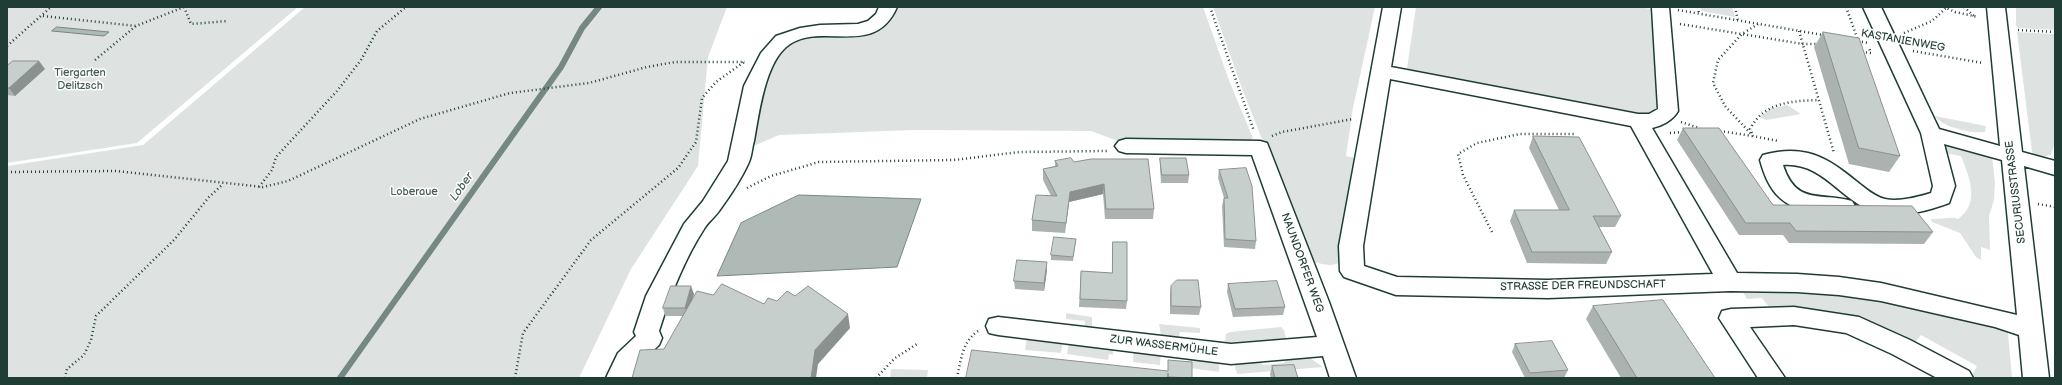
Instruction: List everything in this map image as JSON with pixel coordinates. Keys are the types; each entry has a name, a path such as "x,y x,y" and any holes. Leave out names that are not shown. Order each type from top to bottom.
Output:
{"street":[{"path":"619,378 627,360 650,338 646,332 658,296 695,224 711,206 739,161 754,86 768,57 783,40 800,34 820,31 860,30 875,25 884,16 888,7"},
{"name":"STRASSE DER FREUNDSCHAFT","path":"1392,7 1351,246 1352,271 1396,286 1548,290 1730,282 1796,283 1881,292 1995,318 2031,329"},
{"path":"1872,7 1890,42 1931,133 1944,186 1941,198 1924,204 1882,206 1826,207 1806,204 1791,197 1779,184 1774,174 1771,160 1783,157 1801,158 1825,167 1852,191 1882,206"},
{"path":"1381,71 1642,128 1668,111 1662,14"},
{"name":"SECURIUSSTRASSE","path":"2002,20 2003,67 2036,378"},
{"path":"1642,128 1730,282"},
{"path":"1931,133 2055,168"},
{"path":"1126,146 1259,145"},
{"name":"NAUNDORFER WEG","path":"1259,145 1317,302 1343,378"},
{"path":"1772,378 1731,318 1794,316 1850,324 1901,347 1960,378"},
{"name":"ZUR WASSERMÜHLE","path":"998,326 1231,354 1331,346"}],"path":[{"path":"7,46 43,16 51,7"},
{"path":"95,60 136,26 184,7 191,24 228,21"},
{"path":"259,187 272,170 276,157 337,91 361,60 377,31 406,7"},
{"path":"1210,7 1259,145 1282,132 1374,116"},
{"path":"1698,7 1699,14"},
{"path":"1735,7 1738,21"},
{"path":"1846,7 1858,41"},
{"path":"1890,42 1904,33 1932,21 1943,13 1946,7 1955,12 2002,20 2055,32"},
{"path":"1964,7 1975,16"},
{"path":"1662,14 1699,14 1828,36"},
{"path":"1662,14 1742,34 1803,44 1820,45"},
{"path":"43,16 136,26"},
{"path":"1753,136 1725,106 1712,83 1718,60 1742,34 1759,24"},
{"path":"1798,31 1836,160 1829,162 1825,167"},
{"name":"KASTANIENWEG","path":"1850,40 1890,42 2003,67"},
{"path":"1856,51 1871,53 1867,42"},
{"path":"515,378 523,333 568,271 591,240 678,168 696,142 702,98 716,82 751,58"},
{"path":"7,172 116,171 259,187 288,181 420,119 510,93 589,83 647,67 675,62 745,62"},
{"path":"1753,136 1750,129 1754,119 1760,112 1784,104 1819,100"},
{"path":"1664,115 1705,130 1698,131"},
{"path":"1642,128 1684,132"},
{"path":"1715,131 1753,136 1786,143"},
{"path":"1492,232 1463,175 1458,154 1477,143 1520,134 1574,134"},
{"path":"744,189 771,176 819,162 954,160 1019,152 1113,151 1126,146"},
{"path":"65,378 67,369 84,355 90,340 96,316 153,262 174,240 209,197 223,184"},
{"path":"957,378 965,342 972,334 980,330 998,326"},
{"path":"876,378 895,358 917,344"}],"green space":[{"name":"Tiergarten Delitzsch","path":"7,7 298,7 137,143 7,163"},
{"name":"Loberaue","path":"305,7 727,7 708,57 698,166 631,269 579,378 7,378 7,166 143,145"},
{"path":"894,7 1203,7 1230,83 1253,138 1247,142 1118,141 1091,131 914,130 779,135 751,147 759,84 774,56 795,39 822,34 859,33"},
{"path":"1213,7 1375,7 1353,108 1346,156 1359,159 1344,259 1336,264 1328,265 1310,261 1243,91"},
{"path":"1416,7 1639,7 1657,10 1660,110 1642,115 1408,71 1407,68"},
{"path":"1700,7 1732,7 1735,17 1701,11"},
{"path":"2016,7 2055,7 2055,30 2019,28 2016,26"},
{"path":"2017,32 2055,34 2055,142 2051,155 2041,156 2032,152"},
{"path":"1787,105 1801,114 1766,120 1760,117 1770,109"},
{"path":"1935,116 1986,126 1985,132 1973,132 1958,129 1938,120"},
{"path":"1952,143 1992,155 1995,183 1994,200 1989,216 1990,250 1981,247 1981,260 1976,257 1960,233 1932,222 1931,219 1958,219 1969,205 1971,197 1970,181 1961,156 1944,153 1942,149 1945,145"},
{"path":"1742,291 1838,295 1906,306 1999,326 2008,333 2012,378 1977,378 1972,376 1977,366 1921,335 1913,345 1875,325 1824,311 1801,309 1777,310 1769,307 1762,298 1747,299"},
{"path":"1066,313 1092,317 1092,328 1085,328 1085,321 1066,319"},
{"path":"1159,324 1200,328 1200,333 1180,332 1179,337 1161,335"},
{"path":"1281,327 1284,330 1286,338 1225,343 1226,334 1230,332"},
{"path":"1027,337 1063,341 1061,353 1025,350"},
{"path":"1069,342 1113,346 1113,355 1109,354 1108,360 1067,354"},
{"path":"1134,348 1161,351 1160,365 1133,362"},
{"path":"1287,354 1307,356 1323,367 1237,374 1233,359 1255,357 1263,365 1284,363"},
{"path":"1191,355 1219,358 1219,372 1190,368"},
{"path":"891,369 928,370 927,378 890,378"}],"shaded area":[{"path":"57,27 109,32 104,36 52,31"},
{"path":"799,195 921,199 897,267 717,276 741,223"}],"building":[{"path":"1823,32 1859,38 1900,156 1859,148"},
{"path":"13,61 39,61 9,88 7,88 7,66"},
{"path":"1683,128 1719,128 1773,205 1912,206 1933,232 1796,231 1790,223 1746,223"},
{"path":"1533,136 1579,137 1621,216 1593,216 1612,252 1532,252 1514,210 1569,210"},
{"path":"1071,158 1074,162 1091,159 1148,159 1154,209 1106,209 1104,184 1070,192 1066,223 1032,220 1036,195 1057,196 1043,169 1058,166 1055,161"},
{"path":"1160,158 1186,158 1189,175 1162,175"},
{"path":"1246,168 1252,186 1256,241 1225,239 1224,198 1228,198 1219,170"},
{"path":"1054,237 1076,239 1073,257 1051,255"},
{"path":"1113,242 1127,242 1127,301 1080,299 1081,271 1112,273"},
{"path":"1017,260 1047,262 1044,283 1014,281"},
{"path":"1177,280 1198,280 1201,307 1171,306 1171,286"},
{"path":"1277,281 1285,307 1235,309 1228,284"},
{"path":"722,284 764,304 768,298 777,301 787,291 795,296 808,286 848,314 815,350 811,378 632,378 640,350 664,349 697,291 713,295"},
{"path":"671,286 691,286 685,308 663,308"},
{"path":"1663,300 1715,378 1637,378 1593,306"},
{"path":"1552,341 1568,370 1530,373 1515,344"},
{"path":"972,350 1168,371 1168,360 1192,362 1192,378 966,378"},
{"path":"1294,365 1298,378 1275,378 1272,366"}],"waterway":[{"name":"Lober","path":"340,378 561,67 582,28 599,7"}]}
